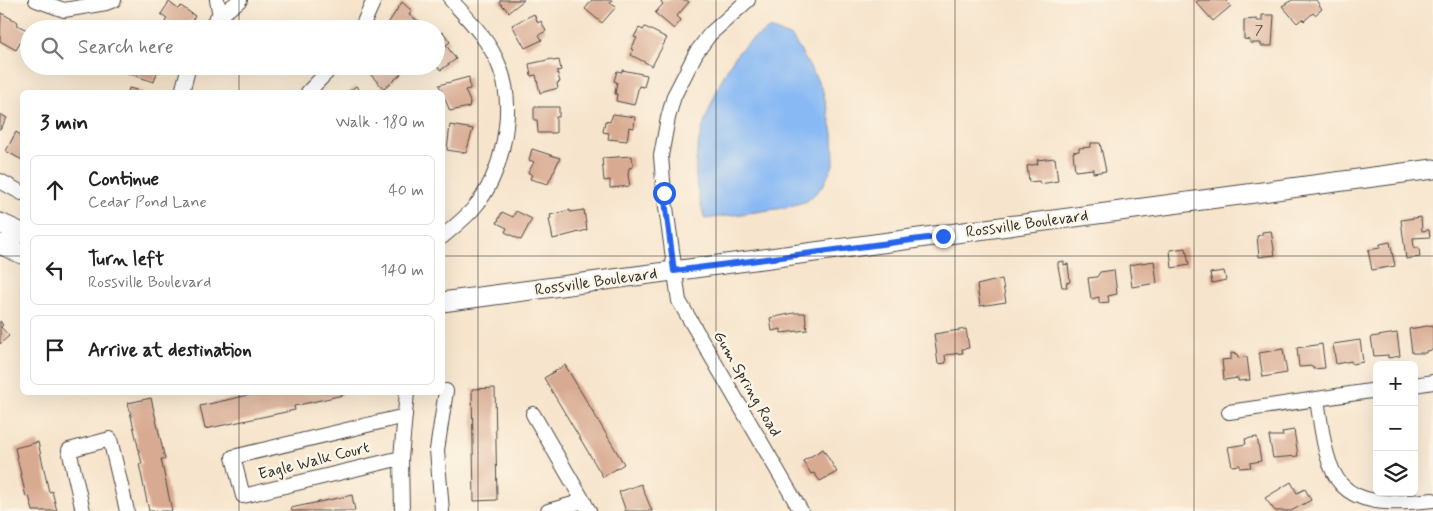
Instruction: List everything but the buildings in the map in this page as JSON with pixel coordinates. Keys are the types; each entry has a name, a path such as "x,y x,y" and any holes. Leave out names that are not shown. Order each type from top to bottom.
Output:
{"main road":[{"name":"Rossville Boulevard","path":"445,302 1433,169"},
{"path":"0,223 20,232"},
{"path":"0,244 20,253"}],"street":[{"path":"36,0 64,10 114,0"},
{"path":"217,0 220,16"},
{"path":"217,20 240,0"},
{"path":"366,20 374,0"},
{"path":"445,235 475,208 495,172 506,133 507,93 500,68 488,43 451,0"},
{"name":"Gum Spring Road","path":"748,0 710,34 696,53 674,96 661,156 662,174 679,301 801,511"},
{"path":"183,90 187,75"},
{"path":"310,90 324,75"},
{"path":"0,182 20,191"},
{"path":"1418,384 1433,382"},
{"path":"442,511 437,450 446,391"},
{"path":"1229,412 1373,391"},
{"path":"402,511 401,458 407,395"},
{"path":"1317,399 1328,464 1334,478 1344,492 1367,504 1384,507 1433,500"},
{"path":"533,414 587,506 548,511"},
{"name":"Eagle Walk Court","path":"401,458 243,496 233,457 405,416"},
{"path":"84,511 69,450 110,439 127,511"}],"water":[{"path":"769,29 792,37 822,88 833,133 834,163 823,186 807,201 784,208 705,219 700,201 696,169 699,140 703,126 719,86 733,60 749,42"}],"route":[{"path":"664,193 674,271 943,236"}]}
